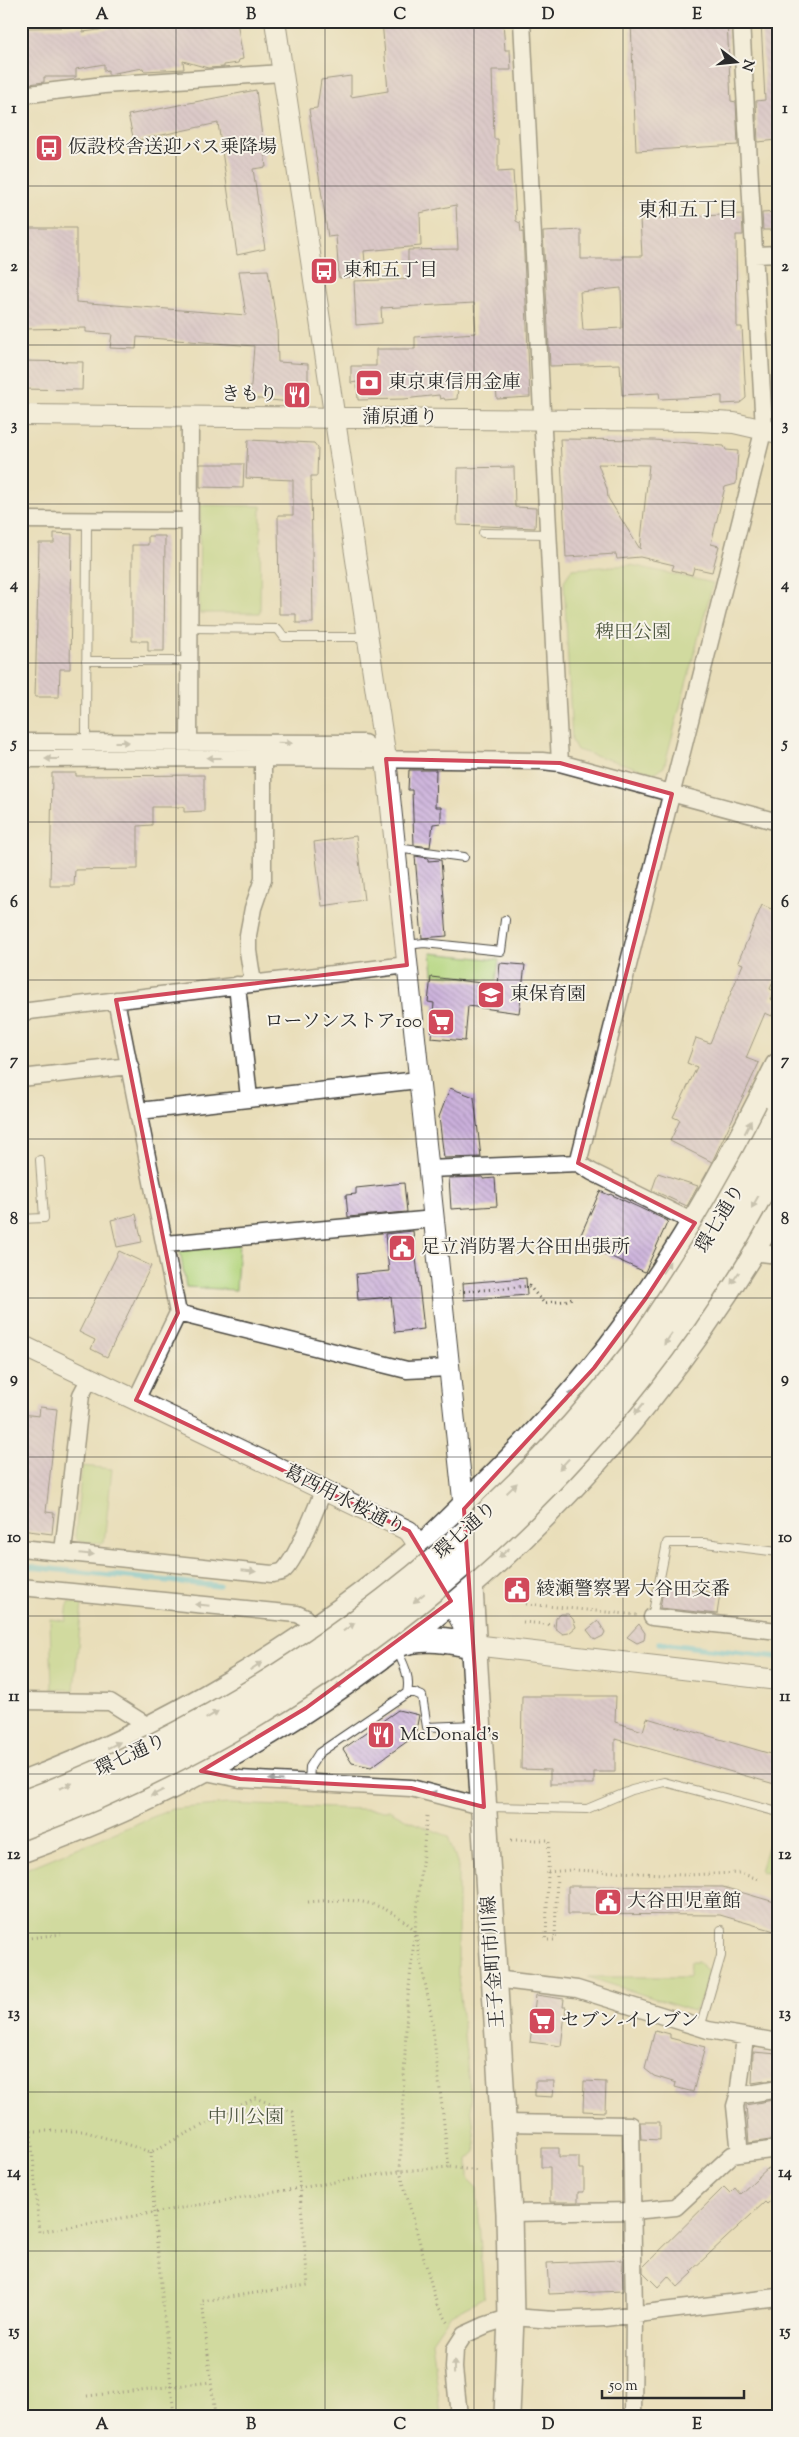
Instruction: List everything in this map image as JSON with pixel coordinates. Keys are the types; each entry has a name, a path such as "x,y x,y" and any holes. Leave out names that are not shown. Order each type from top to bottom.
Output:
{"main road":[{"path":"21,1785 89,1758 151,1728 237,1679 355,1600 421,1547 464,1509 563,1404 594,1368 646,1298 694,1223 748,1126 778,1066"},
{"name":"環七通り","path":"21,1804 115,1766 161,1743 205,1719 290,1667 372,1610 478,1521 571,1428 632,1355 722,1218 778,1113"},
{"name":"環七通り","path":"21,1827 123,1784 169,1762 222,1734 301,1686 387,1626 490,1538 529,1502 648,1369 693,1304 742,1226 778,1159"},
{"path":"21,1850 82,1827 200,1771 306,1708 395,1645 451,1601 545,1515 620,1432 698,1333 752,1252 778,1206"},
{"name":"王子金町市川線","path":"464,1509 509,2213 511,2318 508,2416"},
{"path":"395,1645 409,1640 432,1639 474,1645"}],"street":[{"path":"275,21 386,759 464,1509"},
{"path":"522,21 560,763"},
{"path":"578,1163 672,794 771,430 754,255 742,21"},
{"path":"21,95 104,85 282,73"},
{"path":"754,255 778,254"},
{"name":"蒲原通り","path":"21,415 698,421 771,430"},
{"path":"189,758 190,417"},
{"path":"21,520 190,521"},
{"path":"21,742 364,744 386,759"},
{"path":"21,759 263,758 560,763 778,822"},
{"path":"250,1098 245,984 248,934 253,908 263,878 263,758"},
{"path":"21,1012 407,966"},
{"path":"116,1000 166,1244 178,1313 136,1400"},
{"path":"21,1078 130,1066"},
{"path":"139,1111 418,1080"},
{"path":"428,1169 578,1163 592,1172 694,1223"},
{"path":"166,1244 434,1220"},
{"path":"752,1252 778,1256"},
{"path":"178,1313 407,1370 449,1368"},
{"name":"葛西用水桜通り","path":"21,1345 409,1531 421,1547 474,1645"},
{"path":"64,1552 82,1395 90,1378"},
{"path":"21,1548 272,1574 281,1572 287,1567 324,1489"},
{"path":"21,1587 297,1614 306,1618 315,1628"},
{"path":"652,1617 778,1631"},
{"path":"474,1645 778,1680"},
{"path":"21,1701 110,1702 151,1728"},
{"path":"200,1771 240,1779 411,1788 484,1807"},
{"path":"495,1979 577,1989 700,2028 778,2042"},
{"path":"740,2154 735,2106 746,2037"},
{"path":"738,2096 778,2090"},
{"path":"503,2123 631,2125 634,2315 633,2416"},
{"path":"509,2213 633,2211 676,2208 732,2156 778,2149"},
{"path":"459,2416 454,2368 455,2349 460,2339 472,2331 511,2318 555,2320 634,2315 778,2297"}],"lane":[{"path":"86,742 87,521"},
{"path":"483,533 548,534"},
{"path":"190,628 278,629 284,637 368,637"},
{"path":"86,661 190,661"},
{"path":"395,849 403,848 464,857"},
{"path":"404,945 424,943 501,950 505,920"},
{"path":"21,1219 44,1218 40,1160"},
{"path":"652,1617 667,1543 704,1543 778,1552"},
{"path":"395,1645 407,1675 409,1685 406,1693"},
{"path":"310,1782 310,1767 319,1753 406,1693 415,1692 422,1696 427,1727 479,1724"},
{"path":"484,1807 588,1810 632,1790 664,1782 778,1812"},
{"path":"700,2028 721,1956 721,1930"}],"path":[{"path":"456,1293 529,1286 544,1303 565,1301 574,1297"},
{"path":"526,1604 652,1617"},
{"path":"523,1622 554,1625"},
{"path":"427,1816 407,2006 400,2171 437,2305 450,2325"},
{"path":"511,1840 549,1840 546,1940 555,1940 557,1872"},
{"path":"548,1872 572,1870 685,1875 739,1873 759,1879"},
{"path":"308,1902 338,1899 370,1902 400,1917 415,1930 431,2013 449,2167"},
{"path":"21,1939 61,1934"},
{"path":"21,2132 83,2131 151,2152 255,2098 293,2112 301,2187 308,2286 202,2301 215,2416"},
{"path":"31,2131 39,2232 400,2171 449,2167 479,2171"},
{"path":"151,2152 154,2212 174,2416"},
{"path":"87,2396 171,2385 211,2382"}],"highlighted area":[{"path":"386,759 560,763 672,794 578,1163 695,1223 646,1298 594,1368 464,1509 484,1807 411,1788 240,1779 201,1771 306,1708 451,1601 409,1531 136,1400 178,1313 116,1000 407,965"}],"green space":[{"path":"200,505 261,506 260,613 199,613"},
{"name":"稗田公園","path":"631,565 713,583 664,767 654,773 577,750 572,741 564,581 572,569"},
{"path":"431,953 499,960 496,981 433,974"},
{"path":"239,1244 236,1290 186,1287 180,1251 182,1246"},
{"path":"82,1466 112,1469 104,1543 80,1542 75,1537"},
{"path":"68,1602 82,1604 74,1690 52,1689 50,1619 66,1621"},
{"name":"中川公園","path":"228,1804 389,1810 409,1821 448,1836 458,1866 458,1976 476,2152 468,2159 468,2179 477,2188 484,2297 450,2315 432,2341 441,2416 21,2416 21,1871 172,1809"},
{"path":"768,1844 778,1847 778,1854 772,1853 768,1869 778,1873 778,1877 760,1871"},
{"path":"690,1962 698,1962 708,1971 703,1996 693,2011 588,1977 689,1977"}],"building":[{"path":"122,21 199,21 199,25 237,21 243,59 239,60 238,63 224,65 224,67 208,68 183,61 184,69 144,71 143,68 108,74 108,70 104,71 104,64 76,69 76,77 44,77 44,82 21,85 21,28 83,27 83,32 122,27"},
{"path":"382,21 503,21 505,50 510,50 511,70 492,70 494,139 498,139 498,172 513,171 516,221 520,223 521,232 523,232 530,397 497,399 496,386 458,387 457,399 440,399 439,395 404,399 358,400 357,382 351,383 351,366 376,366 376,349 415,349 415,337 476,333 474,303 381,308 382,323 356,325 354,281 408,279 408,250 458,249 456,205 420,213 421,246 364,251 366,276 339,278 336,236 328,237 309,109 317,108 321,80 351,76 351,97 388,91"},
{"path":"631,21 727,21 731,101 736,102 738,145 636,151"},
{"path":"761,21 778,21 778,140 758,142 756,101 765,100"},
{"path":"256,90 266,167 253,169 265,249 237,255 218,123 134,141 128,115"},
{"path":"778,212 778,230 763,230 762,213"},
{"path":"742,214 743,235 736,235 737,327 742,327 746,398 740,403 722,404 722,396 660,399 659,393 622,395 620,364 550,366 543,232 581,230 581,259 623,259 622,256 642,256 640,219","holes":["621,288 622,328 583,330 580,292"]},
{"path":"21,228 76,228 76,302 246,315 239,271 268,270 277,326 278,362 308,364 308,394 300,403 250,398 254,346 137,337 136,349 110,348 112,334 86,332 86,328 22,329"},
{"path":"21,361 83,362 82,390 21,389"},
{"path":"560,439 654,440 724,446 726,450 738,451 736,484 725,487 711,544 719,546 712,572 694,568 692,575 672,570 674,565 640,557 617,559 616,554 566,557","holes":["598,464 649,465 640,549 608,498 607,489"]},
{"path":"248,440 314,443 318,448 317,476 311,476 313,623 296,623 296,614 279,614 278,515 293,515 293,480 246,478"},
{"path":"200,464 244,464 243,488 200,487"},
{"path":"514,467 515,507 536,508 535,528 457,525 458,468"},
{"path":"54,533 72,534 70,669 60,669 59,697 35,697 39,543 54,543"},
{"path":"148,536 165,536 164,651 148,651 148,641 132,641 132,545 148,545"},
{"path":"409,770 436,770 435,807 441,807 441,823 433,824 430,847 414,845 412,790 408,790"},
{"path":"52,773 76,773 76,776 204,775 204,811 184,812 184,807 152,807 152,825 138,826 138,869 75,870 74,886 50,886"},
{"path":"356,836 364,900 322,906 314,842"},
{"path":"415,856 428,858 428,861 441,860 447,936 422,938"},
{"path":"762,905 778,912 778,971 770,989 774,991 770,999 777,1002 772,1016 765,1013 746,1058 759,1063 712,1162 670,1141 680,1120 673,1117 697,1067 687,1063 696,1038 710,1043 743,964 738,962"},
{"path":"500,963 525,965 519,1013 468,1006 465,1041 431,1038 434,1003 428,1002 431,977 498,985"},
{"path":"450,1088 474,1097 481,1157 444,1158 439,1117"},
{"path":"658,1173 698,1186 687,1206 652,1190"},
{"path":"483,1177 483,1179 495,1178 497,1206 451,1209 449,1178"},
{"path":"404,1183 407,1212 348,1217 346,1195 356,1194 356,1188"},
{"path":"600,1191 668,1221 645,1272 587,1246 588,1243 579,1239"},
{"path":"136,1214 142,1242 117,1247 111,1220"},
{"path":"413,1231 424,1329 395,1332 391,1297 358,1300 356,1274 389,1271 385,1234"},
{"path":"119,1251 151,1266 107,1357 91,1349 95,1340 79,1332"},
{"path":"526,1278 527,1295 464,1300 463,1283"},
{"path":"40,1407 57,1409 46,1512 54,1513 52,1534 21,1530 21,1414 39,1416"},
{"path":"664,1585 720,1594 717,1614 660,1608"},
{"path":"561,1614 568,1614 573,1619 576,1627 569,1633 563,1634 555,1628 556,1618"},
{"path":"598,1621 605,1632 603,1636 595,1640 587,1630"},
{"path":"639,1624 645,1633 644,1640 637,1643 627,1637"},
{"path":"522,1696 616,1696 615,1722 643,1731 647,1718 778,1756 778,1785 615,1739 615,1772 594,1772 594,1784 550,1784 550,1770 521,1769"},
{"path":"398,1710 419,1715 415,1736 371,1767 352,1763 343,1749"},
{"path":"568,1886 723,1887 778,1903 778,1932 720,1915 568,1914"},
{"path":"536,1995 564,1999 563,2007 566,2007 561,2046 530,2042"},
{"path":"655,2030 670,2034 670,2038 705,2047 693,2092 675,2087 676,2083 654,2076 645,2069"},
{"path":"753,2052 778,2054 778,2079 752,2083"},
{"path":"535,2081 554,2081 553,2097 535,2096"},
{"path":"584,2081 606,2082 605,2112 583,2111"},
{"path":"778,2099 778,2119 775,2119 777,2139 749,2143 746,2105"},
{"path":"640,2122 660,2122 660,2140 641,2139"},
{"path":"541,2148 559,2148 559,2157 579,2157 579,2169 584,2169 584,2192 578,2192 578,2202 550,2202 550,2167 541,2167"},
{"path":"770,2166 778,2175 778,2194 767,2204 765,2202 725,2239 691,2271 693,2273 678,2287 668,2276 658,2287 643,2272 643,2267 724,2187 730,2193 735,2188 740,2194"},
{"path":"622,2260 623,2291 549,2294 547,2263"}],"waterway":[{"path":"21,1566 219,1586"},
{"path":"659,1643 778,1657"}],"place":[{"name":"仮設校舎送迎バス乗降場","path":"49,148"},
{"name":"東和五丁目","path":"324,271"},
{"name":"東京東信用金庫","path":"369,383"},
{"name":"きもり","path":"297,395"},
{"name":"東保育園","path":"491,995"},
{"name":"ローソンストア100","path":"441,1022"},
{"name":"足立消防署大谷田出張所","path":"402,1248"},
{"name":"綾瀬警察署 大谷田交番","path":"517,1590"},
{"name":"McDonald's","path":"381,1735"},
{"name":"大谷田児童館","path":"608,1902"},
{"name":"セブン-イレブン","path":"542,2021"}],"district":[{"name":"東和五丁目","path":"688,211"}]}
